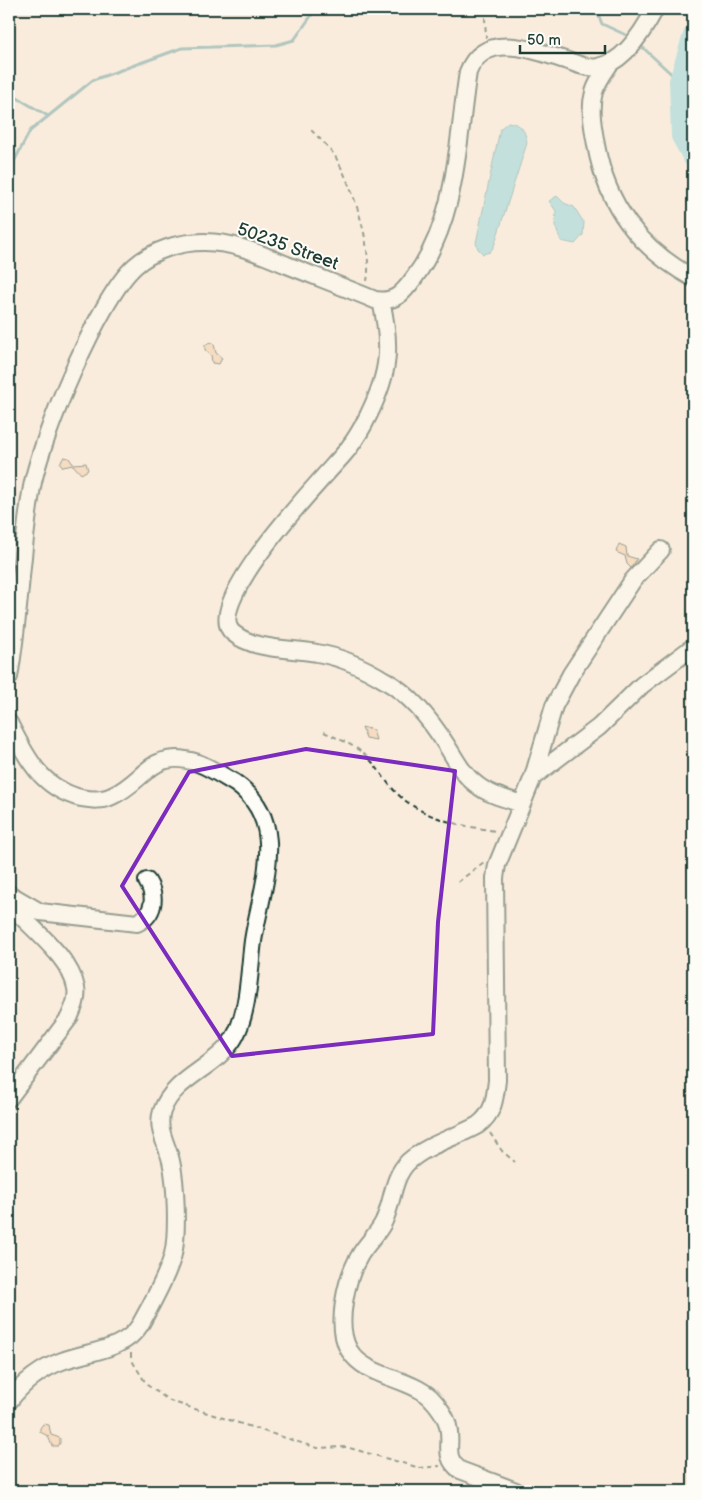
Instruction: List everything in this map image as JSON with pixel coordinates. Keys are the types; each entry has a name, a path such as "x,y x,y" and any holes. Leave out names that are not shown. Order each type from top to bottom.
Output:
{"street":[{"path":"522,804 485,791 470,780 431,722 389,682 336,657 252,642 239,637 231,631 226,617 250,569 286,518 345,454 372,409 388,360 389,344 381,301 397,299 422,267 435,240 451,193 468,72 472,61 485,50 505,47 522,49 582,66 598,68 610,62 640,35 655,9"},
{"path":"610,62 595,90 591,105 591,120 600,167 609,194 620,214 637,234 670,264 693,278"},
{"name":"50235 Street","path":"9,677 16,636 26,526 32,485 39,458 48,432 84,351 119,283 134,267 156,251 184,244 224,243 249,250 381,301"},
{"path":"516,1491 460,1470 452,1464 448,1458 448,1425 429,1397 417,1389 361,1363 349,1350 343,1328 344,1301 353,1268 385,1220 400,1171 423,1150 468,1131 486,1119 492,1110 497,1080 495,878 497,865 533,777 554,706 571,674 633,580 661,550"},
{"path":"533,777 599,727 642,685 693,646"},
{"path":"9,723 30,763 42,778 57,789 92,800 102,799 113,796 147,768 163,760 181,760 198,763 221,774 255,800 264,817 268,835 265,879 253,941 247,994 236,1035 220,1056 183,1082 172,1093 161,1114 162,1136 171,1160 174,1178 174,1253 170,1267 139,1326 130,1336 111,1347 62,1360 44,1369 28,1381 9,1401"},
{"path":"9,894 40,912 137,923 144,920 152,906 152,889 148,882"},
{"path":"9,903 60,957 71,972 77,990 75,1006 69,1018 9,1098"}],"path":[{"path":"481,9 486,31 485,50"},
{"path":"311,130 334,155 357,210 365,238 369,270 364,296"},
{"path":"324,732 353,746 372,762 386,783 403,799 427,813 455,825 510,833"},
{"path":"458,882 485,861"},
{"path":"486,1119 491,1137 502,1151 515,1162"},
{"path":"130,1336 131,1359 147,1385 170,1401 317,1448 346,1447 420,1468 452,1464"}],"highlighted area":[{"path":"306,749 455,771 438,922 433,1034 232,1056 122,886 189,772"}],"water":[{"path":"508,122 522,128 527,143 494,246 490,252 483,254 478,249 476,243 500,129"},
{"path":"557,196 564,203 574,207 584,223 583,235 575,244 561,241 555,226 556,211 549,201"}],"building":[{"path":"210,342 214,344 216,353 222,358 219,364 212,363 211,355 205,350 205,345"},
{"path":"64,457 69,458 73,464 86,463 88,470 81,474 73,465 63,467 60,463"},
{"path":"619,544 626,547 627,556 637,559 631,568 627,564 625,556 616,552"},
{"path":"362,727 373,730 376,740 366,738"},
{"path":"43,1424 49,1425 51,1435 60,1438 58,1446 52,1446 48,1436 40,1432"}],"waterway":[{"path":"9,171 30,131 93,80 182,48 276,45 294,40 316,9"},
{"path":"596,9 602,24 626,35"},
{"path":"693,35 679,81 681,136 693,158"},
{"path":"639,44 679,81"},
{"path":"9,93 48,116"}]}
